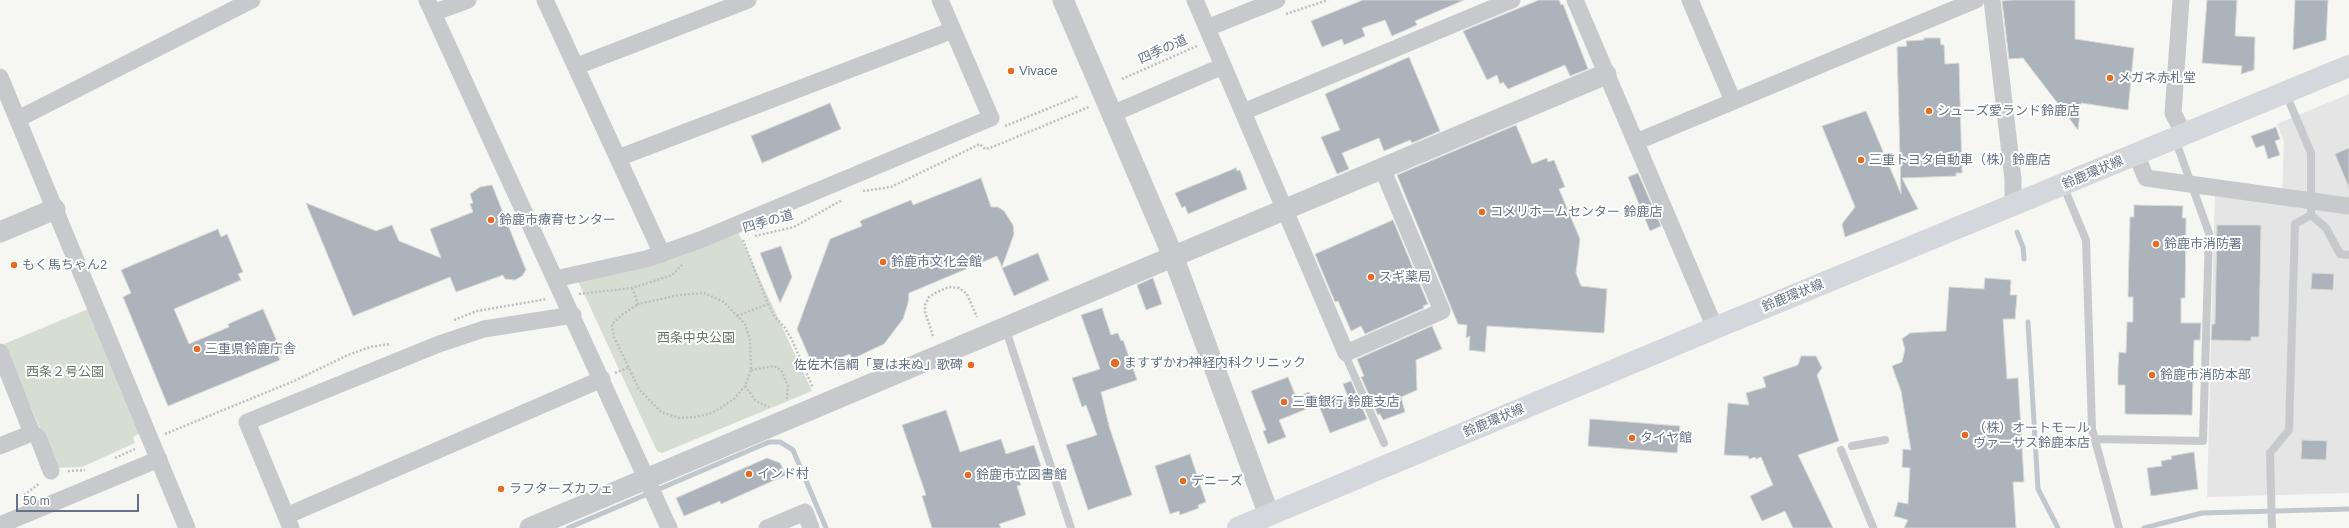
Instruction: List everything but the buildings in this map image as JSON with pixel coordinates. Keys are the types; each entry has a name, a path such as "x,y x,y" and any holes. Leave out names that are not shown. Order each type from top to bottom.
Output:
{"main road":[{"name":"鈴鹿環状線","path":"1238,528 1715,328 2014,206 2349,66"}],"street":[{"path":"18,119 252,0"},
{"path":"468,0 430,6 555,279 573,315 608,376 648,480 669,528"},
{"path":"546,0 662,254"},
{"path":"577,66 748,0"},
{"path":"555,279 662,254 700,240 991,118 940,0"},
{"path":"1063,0 1172,256 1269,515"},
{"path":"1195,0 1346,353 1442,312 1382,168"},
{"path":"1210,34 1277,0"},
{"path":"1243,112 1512,0"},
{"path":"1575,0 1715,328"},
{"path":"1690,0 1733,101"},
{"path":"1636,142 1976,0"},
{"path":"1992,0 2013,179 2014,206"},
{"path":"2179,136 2173,113 2181,0"},
{"path":"618,158 953,30"},
{"path":"1112,114 1223,66"},
{"path":"530,528 648,480 1005,326 1606,74"},
{"path":"0,77 187,528"},
{"path":"2136,154 2146,178 2191,184 2311,208 2349,206"},
{"path":"0,232 55,209"},
{"path":"573,315 484,329 439,344 247,422 288,522 608,376"},
{"path":"0,352 32,433 38,437 52,471"},
{"path":"0,446 32,433"},
{"path":"0,525 159,459"},
{"path":"766,528 805,512 811,528"}],"lane":[{"path":"2286,92 2311,153 2311,208 2326,228 2340,254 2349,255"},
{"path":"2094,439 2203,441 2209,233 2191,184 2179,136"},
{"path":"2063,185 2086,240 2092,429 2119,528"},
{"path":"2272,524 2270,453 2288,430 2295,224 2311,208"},
{"path":"1005,326 1071,528"},
{"path":"1346,353 1347,359 1384,443"},
{"path":"1852,446 1885,440"},
{"path":"1841,450 1873,527"}],"path":[{"name":"四季の道","path":"1122,79 1210,34"},
{"path":"998,129 1079,96"},
{"path":"980,144 984,148 990,148 1090,107"},
{"path":"860,191 890,187 980,144 982,139"},
{"name":"四季の道","path":"736,242 794,227 848,196"},
{"path":"743,239 768,304 775,317 785,328 792,340 815,393"},
{"path":"578,294 632,288 672,274 683,264"},
{"path":"933,336 924,312 925,304 929,297 937,292 949,287 959,288 966,294 977,317"},
{"path":"632,288 638,304"},
{"path":"704,293 724,302 745,324 750,339 751,370 745,386 734,400 712,413 680,418 661,412 639,389 614,337 612,324 623,314 638,304 679,295 704,293"},
{"path":"737,316 768,304"},
{"path":"751,370 774,366 781,370 788,386 787,406"},
{"path":"608,376 629,367"},
{"path":"745,386 756,401 771,408"}],"shaded area":[{"path":"2349,94 2349,493 2207,497 2215,190 2282,199 2284,141 2277,124"}],"green space":[{"name":"西条中央公園","path":"738,232 812,391 662,453 657,451 578,281"},
{"name":"西条２号公園","path":"88,309 140,433 133,437 135,443 82,467 57,468 4,344"}],"waterway":[{"path":"2017,232 2023,247 2024,259"},
{"path":"2028,322 2038,489 2058,528"},
{"path":"568,528 769,442 780,442 793,450 826,528"},
{"path":"2144,528 2202,513 2349,509"}],"place":[{"name":"Vivace","path":"1011,71"},
{"name":"メガネ赤札堂","path":"2110,78"},
{"name":"シューズ愛ランド鈴鹿店","path":"1929,111"},
{"name":"三重トヨタ自動車（株）鈴鹿店","path":"1861,160"},
{"name":"コメリホームセンター 鈴鹿店","path":"1482,212"},
{"name":"鈴鹿市療育センター","path":"491,220"},
{"name":"鈴鹿市消防署","path":"2156,244"},
{"name":"鈴鹿市文化会館","path":"883,262"},
{"name":"もく馬ちゃん2","path":"14,265"},
{"name":"スギ薬局","path":"1371,277"},
{"name":"三重県鈴鹿庁舎","path":"197,349"},
{"name":"ますずかわ神経内科クリニック","path":"1115,363"},
{"name":"佐佐木信綱「夏は来ぬ」歌碑","path":"971,365"},
{"name":"鈴鹿市消防本部","path":"2152,375"},
{"name":"三重銀行 鈴鹿支店","path":"1284,402"},
{"name":"（株）オートモール ヴァーサス鈴鹿本店","path":"1965,435"},
{"name":"タイヤ館","path":"1632,438"},
{"name":"インド村","path":"749,474"},
{"name":"鈴鹿市立図書館","path":"968,475"},
{"name":"デニーズ","path":"1183,481"},
{"name":"ラフターズカフェ","path":"501,489"}]}
